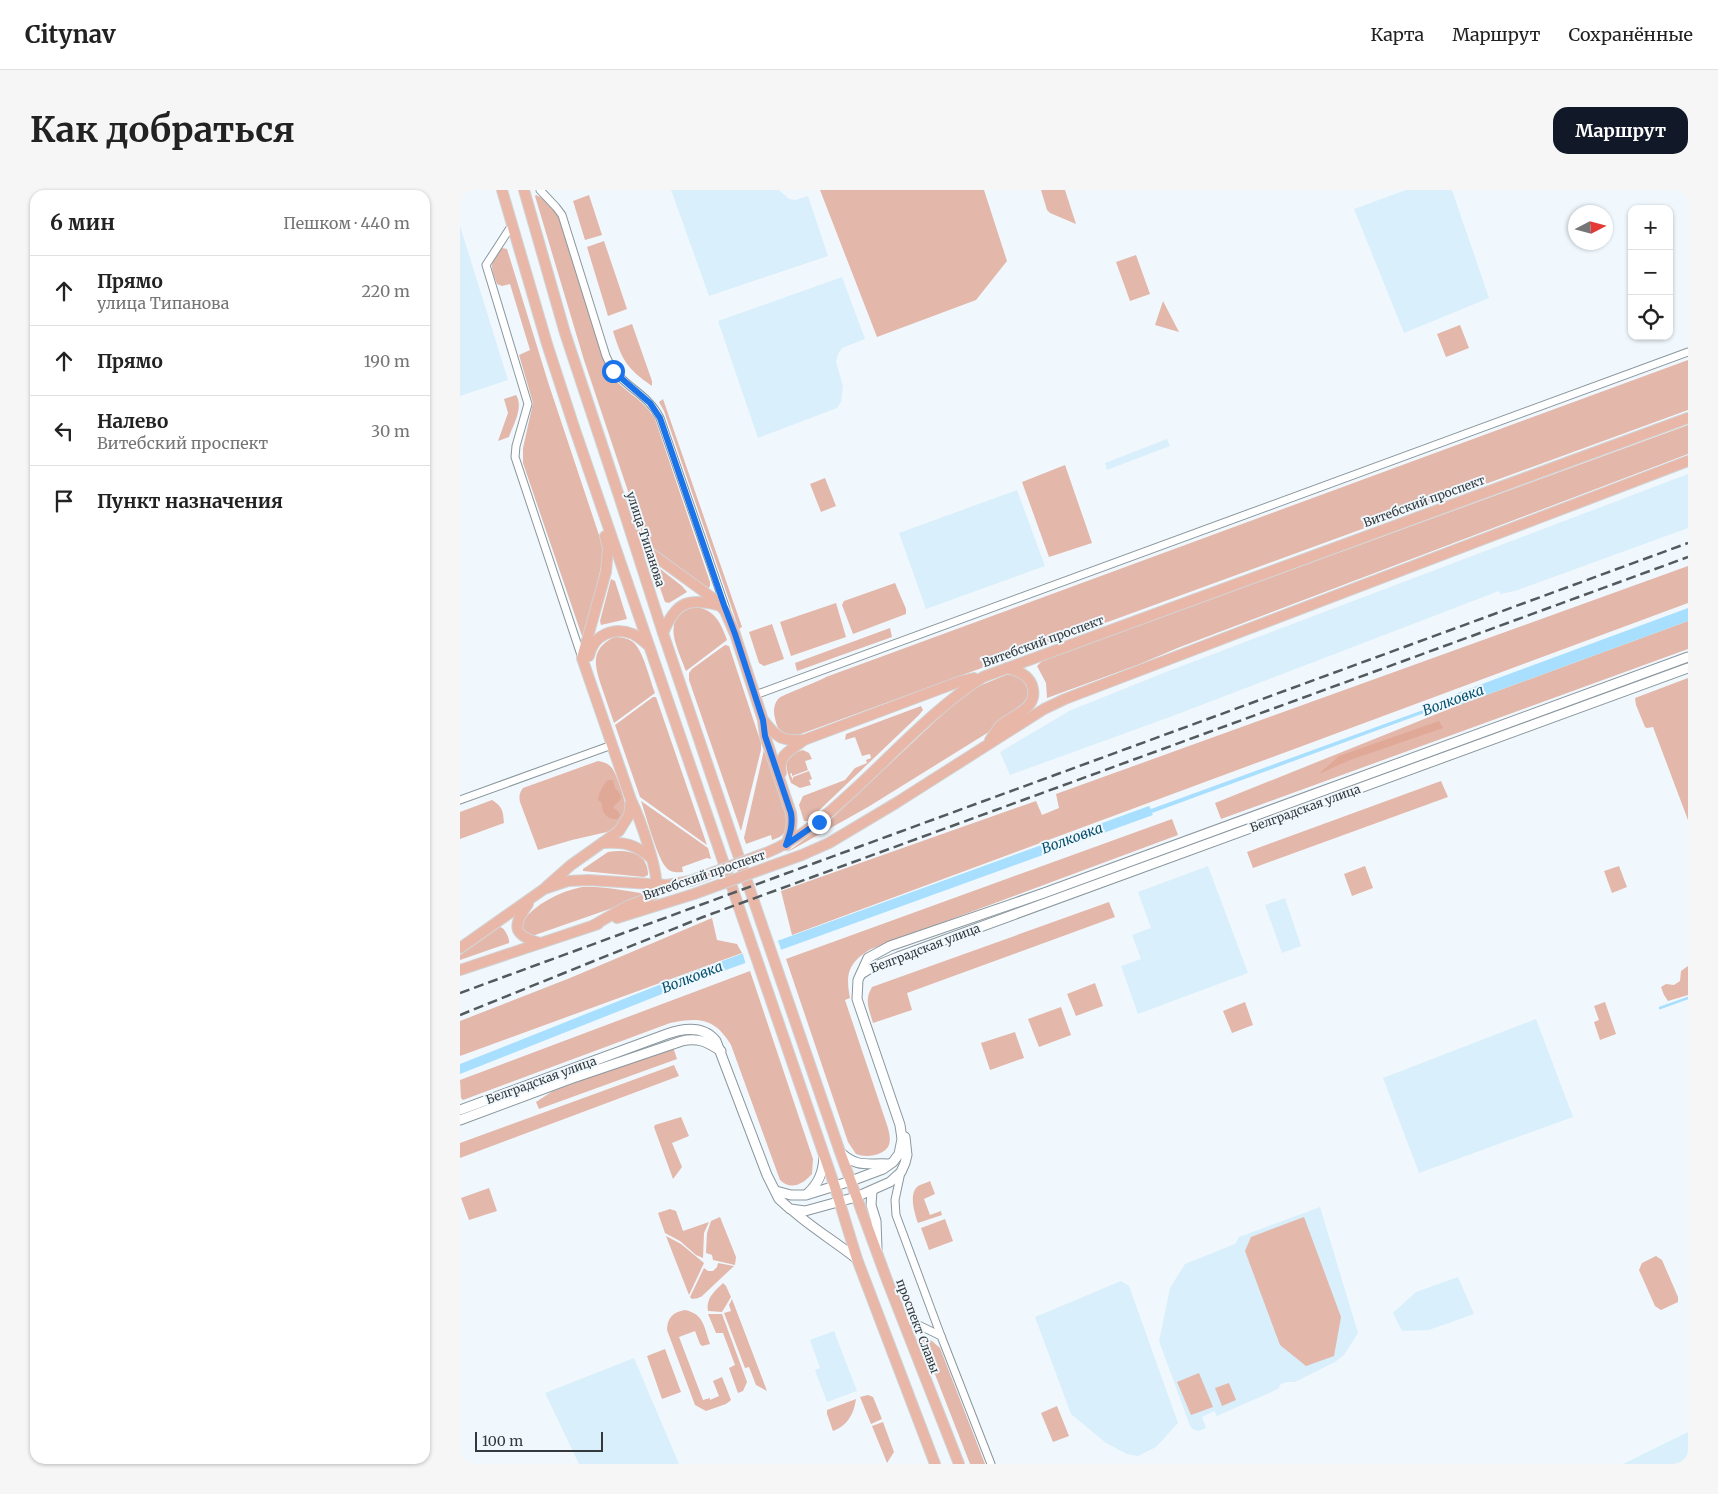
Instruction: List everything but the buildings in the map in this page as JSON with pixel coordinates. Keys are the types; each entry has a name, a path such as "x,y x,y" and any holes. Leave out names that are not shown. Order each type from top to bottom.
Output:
{"main road":[{"path":"502,190 547,344 600,506 760,969 857,1259 935,1464"},
{"name":"улица Типанова","path":"524,190 565,333 663,633 766,936"},
{"name":"Витебский проспект","path":"460,948 544,889 568,881 588,880 667,885 690,881 786,845 828,814 955,696 983,676 1688,418"},
{"name":"Витебский проспект","path":"460,970 694,894 802,855 828,843 896,803 1044,709 1065,699 1688,461"},
{"path":"620,499 629,507 639,540 645,549 722,605 730,618 793,822 786,845"},
{"path":"594,925 627,906 652,896 656,892 658,885 650,849 631,800 585,664 608,556 607,541 598,517 600,506"},
{"path":"663,633 674,612 683,604 696,600 722,605"},
{"path":"585,664 594,643 601,636 609,632 629,632 649,646"},
{"path":"987,745 999,728 1026,709 1032,702 1034,692 1030,680 1017,670 1007,668"},
{"path":"782,784 781,760 787,751 804,740 961,681 983,676"},
{"path":"763,720 774,734 781,739 788,741 804,740"},
{"path":"544,889 571,865 623,827 629,815 631,800"},
{"path":"602,843 630,844 643,850 651,858"},
{"path":"533,897 517,924 522,936 540,943"},
{"name":"проспект Славы","path":"766,936 856,1197 959,1464"}],"street":[{"path":"540,190 556,207 566,226 609,364 620,378 654,408 660,418 722,605"},
{"path":"512,225 486,265 528,404 516,446 516,457 585,664"},
{"path":"755,695 1688,352"},
{"name":"Белградская улица","path":"860,974 868,958 902,941 1044,893 1688,657"},
{"name":"Белградская улица","path":"860,974 907,954 1688,668"},
{"path":"460,800 612,745"},
{"path":"860,974 856,990 858,1006 906,1141 907,1155 895,1200 896,1215 991,1464"},
{"name":"Белградская улица","path":"460,1110 674,1031 694,1029 704,1031 711,1035 721,1051"},
{"name":"Белградская улица","path":"460,1120 570,1079 682,1041 697,1038 721,1051"},
{"path":"721,1051 767,1176 776,1190 779,1199 857,1259"},
{"path":"776,1190 791,1196 806,1195 851,1181 886,1167 899,1154 902,1139 900,1125"},
{"path":"840,1152 846,1158 860,1164 886,1167 890,1172 890,1182"},
{"path":"806,1195 821,1176 824,1157"},
{"path":"790,1209 805,1211 856,1197 890,1182 901,1172"},
{"path":"872,1191 870,1204 876,1221 877,1254"},
{"path":"902,1317 941,1336"}],"shaded area":[{"path":"671,190 779,190 789,199 795,200 808,196 828,256 709,296"},
{"path":"820,190 984,190 1007,261 976,300 877,337"},
{"path":"1041,190 1065,190 1076,224 1050,213 1047,210"},
{"path":"1406,190 1452,190 1489,298 1404,333 1354,209"},
{"path":"536,195 547,202 561,220 606,367 611,375 644,405 655,419 710,582 708,589 652,547 642,533 584,360"},
{"path":"589,195 602,235 585,240 573,201"},
{"path":"460,226 508,380 460,396"},
{"path":"604,241 627,309 608,316 587,247"},
{"path":"502,248 507,249 548,382 602,544 602,563 586,632 582,636 523,463 523,448 533,403 519,355 530,350 510,284 502,286 497,284 493,273 492,265 494,258"},
{"path":"1136,255 1150,294 1130,301 1116,262"},
{"path":"842,277 865,339 842,348 838,354 836,362 843,386 841,402 837,408 758,438 718,321"},
{"path":"1163,301 1179,332 1155,325"},
{"path":"632,324 652,381 652,386 636,374 626,363 616,341 613,331"},
{"path":"1460,325 1469,348 1446,357 1437,334"},
{"path":"1688,360 1688,410 798,735 785,735 777,725 774,711 778,699 826,677"},
{"path":"516,395 519,405 515,422 509,437 498,441 508,413 504,399"},
{"path":"663,399 742,627 739,629 664,411 659,402"},
{"path":"1688,425 1688,454 1047,698 1046,683 1037,666 1042,661"},
{"path":"1167,439 1170,446 1107,470 1105,463"},
{"path":"1065,465 1092,543 1049,557 1022,482"},
{"path":"1688,474 1688,528 1515,591 1500,594 1499,591 1170,717 1010,775 1000,752 1069,711 1166,672"},
{"path":"825,478 836,506 821,512 810,484"},
{"path":"1017,490 1045,566 926,609 899,533"},
{"path":"1688,566 1688,603 792,935 781,891 1036,801 1042,815 1059,808 1056,794"},
{"path":"656,567 682,586 687,592 669,603 665,602 654,571"},
{"path":"611,579 615,581 627,619 601,625 600,621"},
{"path":"895,583 906,609 906,614 853,634 842,605 844,601"},
{"path":"836,603 846,637 791,656 780,622"},
{"path":"694,607 712,613 719,622 727,640 686,671 676,643 674,626 677,618 683,612"},
{"path":"1688,621 1688,649 1221,819 1215,803 1459,705"},
{"path":"772,624 784,659 764,666 759,663 749,632"},
{"path":"890,628 892,637 797,671 795,663"},
{"path":"614,637 629,640 637,646 655,693 614,723 599,680 596,659 601,647"},
{"path":"725,645 729,646 761,743 761,750 741,831 689,680 689,673 692,669"},
{"path":"1006,675 1019,677 1028,688 1028,697 1025,703 1013,717 868,807 786,853 829,821 961,697 979,686"},
{"path":"1688,678 1688,820 1653,727 1645,727 1635,698"},
{"path":"653,697 656,697 707,845 640,797 615,725"},
{"path":"921,706 923,710 919,715 808,821 804,821 799,805 803,796 845,780 855,768 867,763 866,760 871,758 870,754 862,756 855,737 845,740 846,734"},
{"path":"1439,721 1443,728 1350,760 1319,774 1339,756"},
{"path":"764,750 782,802 787,828 783,834 772,840 771,835 746,844 744,838"},
{"path":"803,750 809,753 812,759 805,761 808,770 792,776 792,773 790,774 793,780 793,777 809,771 812,779 809,780 811,785 800,788 791,783 787,772 787,762 791,755"},
{"path":"598,761 609,765 616,776 626,805 622,819 607,832 538,850 520,802 523,788"},
{"path":"608,780 613,780 615,788 620,794 621,799 613,807 620,816 617,819 605,815 602,803 598,800"},
{"path":"1441,781 1448,797 1253,868 1247,852"},
{"path":"492,800 502,810 504,823 460,839 460,812"},
{"path":"641,801 708,848 711,859 707,858 682,867 683,872 668,870 659,854"},
{"path":"1172,819 1178,835 871,949 853,964 850,969 848,982 850,998 845,1000 887,1125 890,1140 887,1149 879,1154 865,1156 856,1154 848,1142 786,959"},
{"path":"622,851 635,854 644,861 648,875 644,877 583,871 583,869 608,852"},
{"path":"1208,866 1248,973 1138,1014 1121,966 1141,959 1132,935 1151,928 1138,892"},
{"path":"1365,866 1373,888 1352,896 1344,874"},
{"path":"1619,866 1627,887 1612,893 1604,871"},
{"path":"582,887 614,889 646,894 647,896 535,935 526,935 520,924 533,910 564,892"},
{"path":"1285,898 1301,946 1282,953 1265,905"},
{"path":"1109,902 1115,917 907,993 912,1010 873,1023 868,1000 872,987"},
{"path":"712,918 717,940 737,944 742,953 460,1056 460,1021 570,978"},
{"path":"500,927 507,934 509,943 460,960 460,955"},
{"path":"1688,966 1688,995 1668,1001 1661,987 1666,984 1674,985 1680,981 1681,971"},
{"path":"750,971 813,1159 812,1174 805,1181 797,1185 788,1185 780,1180 731,1045 719,1029 698,1020 670,1023 463,1100 461,1098 460,1080"},
{"path":"1095,983 1103,1006 1076,1016 1067,994"},
{"path":"1245,1002 1253,1025 1232,1033 1223,1011"},
{"path":"1605,1002 1616,1034 1600,1040 1594,1022 1599,1020 1594,1006"},
{"path":"1061,1007 1071,1035 1039,1047 1028,1019"},
{"path":"1536,1019 1573,1117 1419,1173 1383,1078"},
{"path":"1015,1032 1024,1058 990,1070 981,1043"},
{"path":"673,1047 677,1059 539,1109 536,1102 553,1091"},
{"path":"674,1065 679,1076 460,1158 460,1143"},
{"path":"681,1117 689,1136 672,1143 682,1167 673,1179 654,1127 655,1125"},
{"path":"930,1181 935,1194 924,1199 930,1215 941,1211 942,1215 918,1223 913,1204 913,1194 918,1186"},
{"path":"489,1188 497,1211 469,1220 461,1198"},
{"path":"1320,1207 1358,1333 1344,1355 1335,1362 1295,1382 1281,1384 1278,1389 1217,1416 1214,1411 1202,1417 1206,1428 1198,1431 1193,1429 1190,1426 1159,1341 1170,1288 1185,1264 1235,1244 1239,1237"},
{"path":"670,1209 676,1211 683,1231 709,1222 704,1233 703,1258 696,1255 680,1241 665,1233 658,1213"},
{"path":"720,1217 736,1257 735,1265 713,1260 712,1255 706,1253 707,1233 711,1221"},
{"path":"1304,1217 1341,1317 1334,1356 1306,1366 1280,1345 1245,1251 1251,1237"},
{"path":"945,1219 953,1241 929,1250 921,1228"},
{"path":"666,1236 681,1244 704,1263 689,1295"},
{"path":"1656,1256 1662,1260 1678,1297 1678,1302 1661,1310 1655,1306 1639,1270 1642,1263"},
{"path":"718,1263 734,1266 701,1297 692,1299 690,1297 704,1268 708,1271 713,1271"},
{"path":"1458,1277 1474,1314 1429,1330 1402,1331 1393,1313 1416,1292"},
{"path":"1121,1281 1129,1286 1178,1423 1156,1447 1138,1456 1127,1454 1106,1443 1071,1414 1035,1317"},
{"path":"723,1283 731,1297 722,1312 708,1311 709,1299"},
{"path":"732,1299 767,1391 756,1385 749,1367 745,1368 724,1313 731,1311 729,1305"},
{"path":"685,1310 700,1318 710,1344 702,1346 695,1331 679,1337 703,1400 710,1398 710,1400 719,1396 713,1381 722,1377 731,1400 726,1404 706,1411 695,1405 667,1330 668,1322 672,1316 677,1312"},
{"path":"708,1314 722,1314 747,1382 743,1391 738,1393 729,1368 735,1365 723,1333 716,1333"},
{"path":"834,1331 857,1391 827,1402 815,1370 820,1368 810,1340"},
{"path":"924,1337 940,1348 985,1464 970,1464 922,1341"},
{"path":"665,1349 681,1392 662,1399 647,1356"},
{"path":"634,1358 679,1464 579,1464 545,1393"},
{"path":"1199,1373 1213,1407 1191,1415 1177,1382"},
{"path":"1229,1383 1236,1400 1222,1406 1215,1388"},
{"path":"868,1395 873,1397 882,1419 871,1424 860,1397"},
{"path":"856,1399 854,1410 849,1419 833,1431 827,1410"},
{"path":"1057,1406 1069,1436 1053,1442 1041,1413"},
{"path":"883,1422 894,1452 887,1463 872,1426"},
{"path":"1688,1432 1688,1464 1623,1464"}],"water":[{"name":"Волковка","path":"1688,608 1688,621 1459,705 1457,701 1152,813 1153,815 690,983 460,1074 460,1064 689,973 1149,806 1151,809 1456,698 1455,694"}],"pier":[{"path":"777,938 782,952 746,965 742,951"}],"waterway":[{"path":"1660,1008 1688,998"}],"railway":[{"path":"460,993 1688,543"},
{"path":"460,1015 703,917 1688,557"}],"route":[{"path":"613,371 650,403 660,418 730,618 763,720 765,736 791,813 792,830 786,845 819,822"}]}
